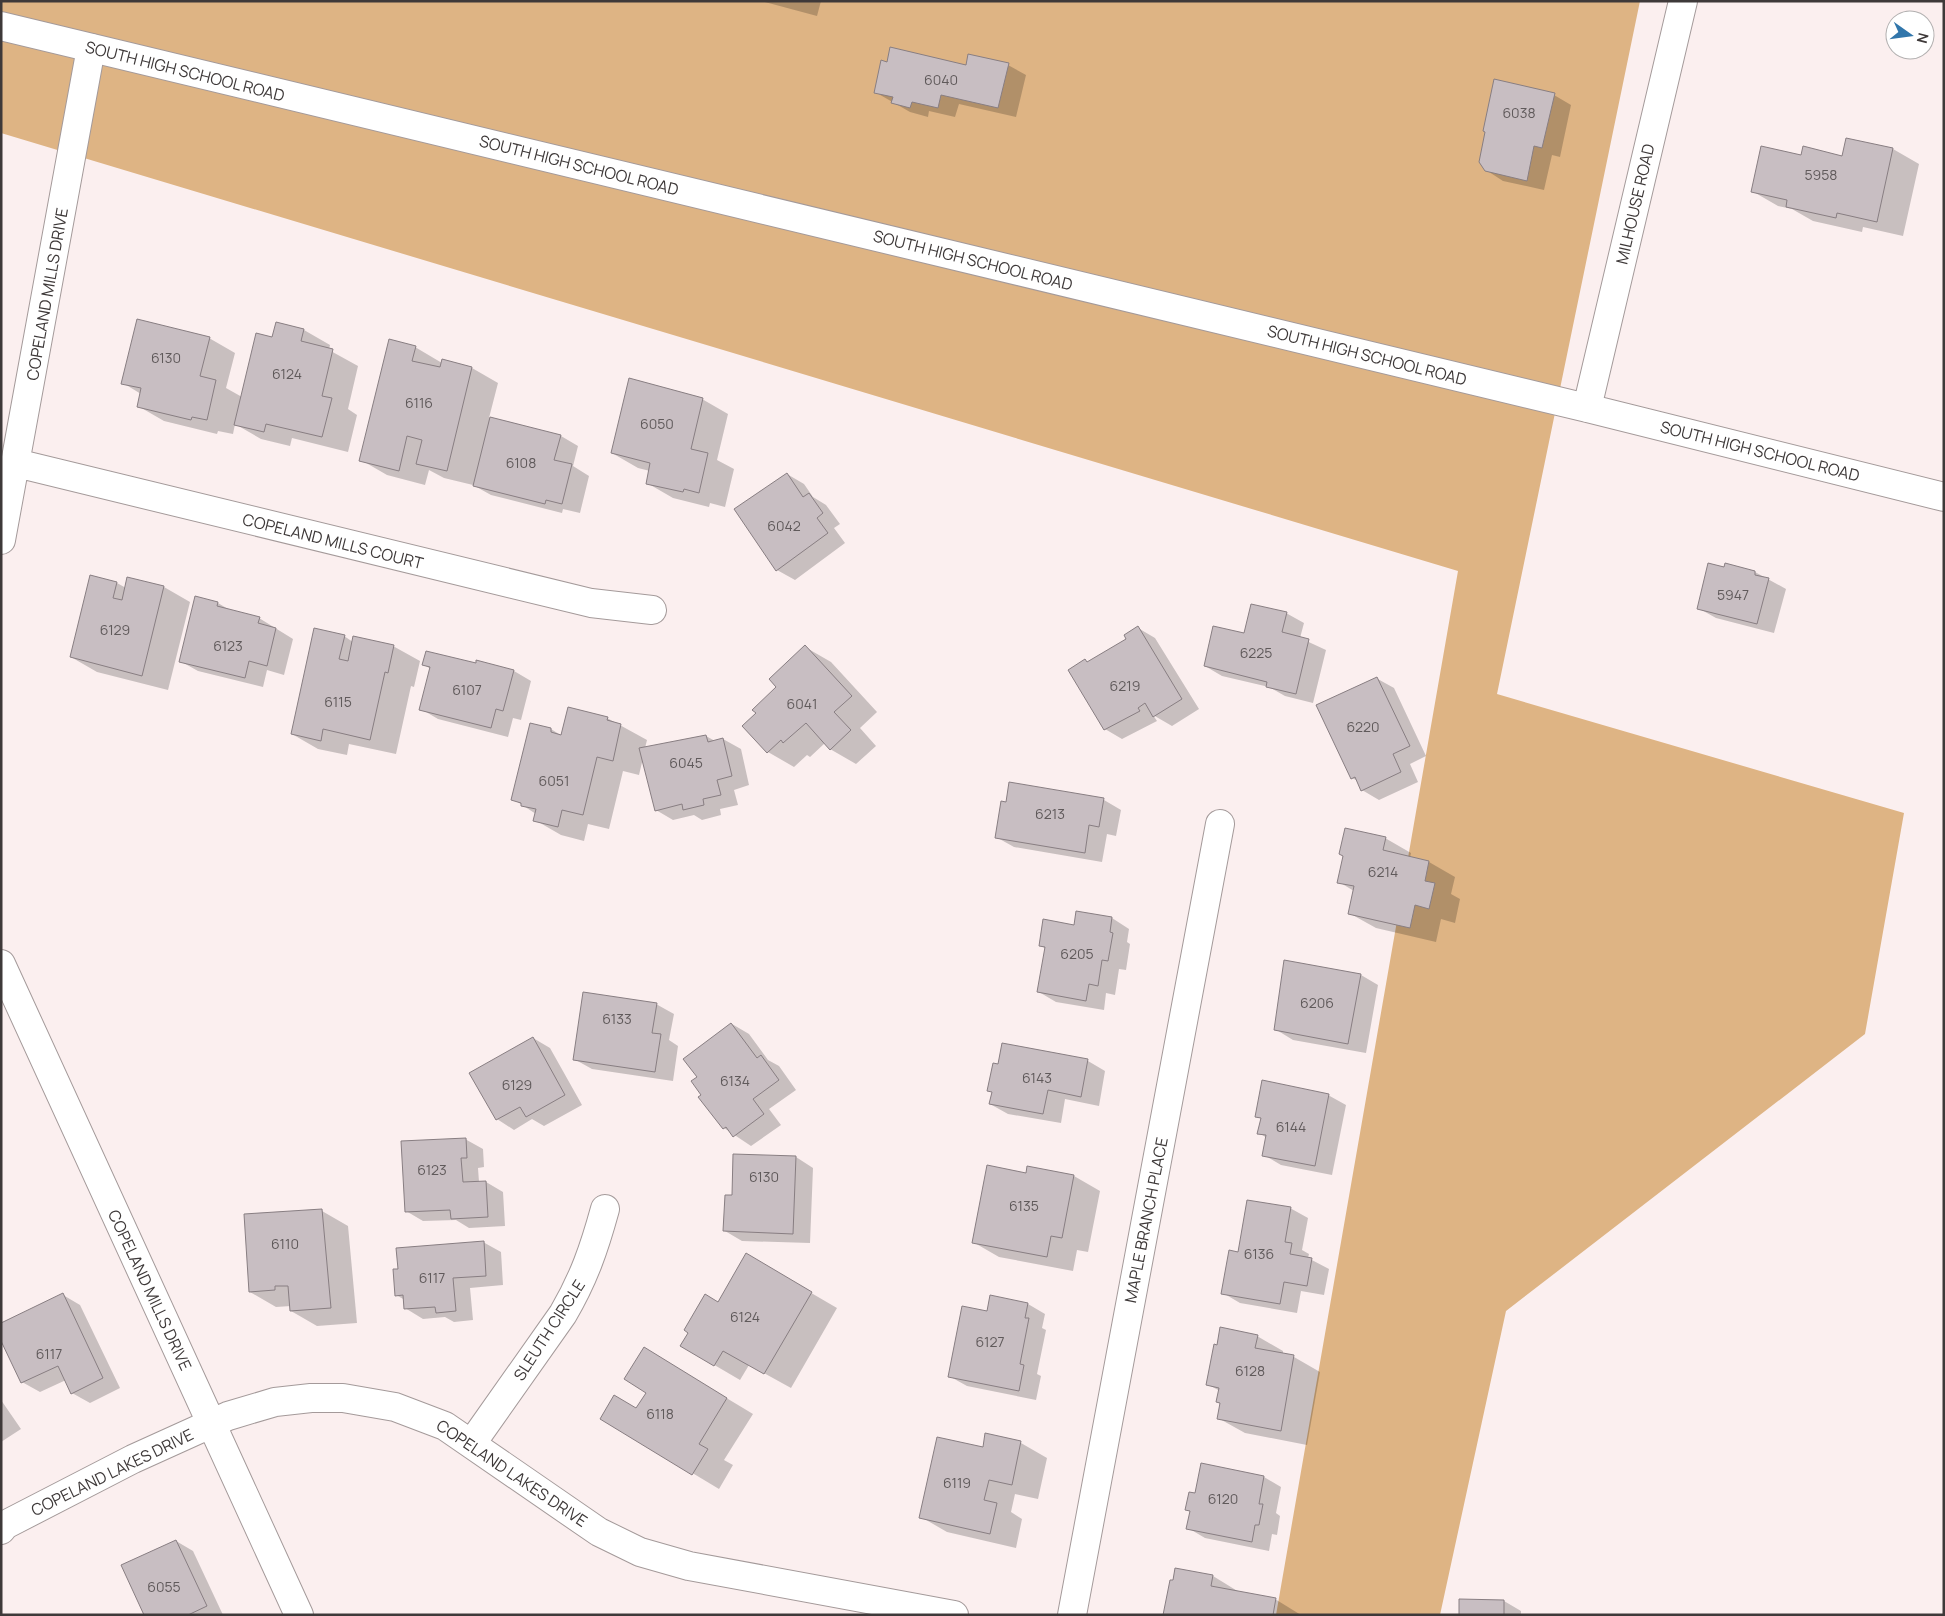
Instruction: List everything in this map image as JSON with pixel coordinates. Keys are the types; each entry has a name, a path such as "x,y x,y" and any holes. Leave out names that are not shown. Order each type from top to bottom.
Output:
{"street":[{"name":"MILHOUSE ROAD","path":"1587,408 1683,1"},
{"name":"SOUTH HIGH SCHOOL ROAD","path":"1,26 1587,408 1944,498"},
{"name":"COPELAND MILLS DRIVE","path":"1,540 91,48"},
{"name":"COPELAND MILLS COURT","path":"16,463 607,607 652,610"},
{"name":"MAPLE BRANCH PLACE","path":"1072,1615 1220,824"},
{"name":"COPELAND MILLS DRIVE","path":"1,964 299,1615"},
{"name":"SLEUTH CIRCLE","path":"472,1443 563,1314 594,1252 605,1209"},
{"name":"COPELAND LAKES DRIVE","path":"1,1530 5,1525 133,1459 212,1424 275,1402 311,1398 343,1398 379,1403 411,1412 445,1426 600,1532 640,1552 688,1566 954,1615"}],"shaded area":[{"path":"1,1 1640,1 1497,694 1904,813 1865,1034 1506,1311 1440,1615 1276,1615 1458,571 1,133"}],"building":[{"path":"890,47 966,65 968,54 1009,63 998,108 941,95 938,108 912,102 910,108 891,103 893,97 874,93 881,60 887,62"},
{"path":"1494,79 1555,93 1542,148 1534,146 1527,181 1485,171 1479,162 1485,132 1483,131"},
{"path":"1846,138 1893,148 1877,222 1837,213 1836,218 1786,207 1787,200 1751,192 1761,146 1801,155 1803,146 1842,156"},
{"path":"137,319 210,337 200,376 216,380 207,420 192,417 191,420 137,407 141,388 121,384"},
{"path":"276,322 304,329 301,341 333,349 322,396 332,398 322,437 266,424 264,432 234,425 256,333 272,337"},
{"path":"389,339 416,346 412,361 440,367 442,359 472,367 447,471 416,464 422,440 407,436 399,471 359,461"},
{"path":"629,378 703,398 691,449 708,453 699,493 684,489 683,492 646,484 650,463 611,453"},
{"path":"490,417 561,435 554,460 572,464 562,504 546,500 545,504 473,486"},
{"path":"787,473 803,497 809,493 823,513 817,518 828,533 776,571 734,509"},
{"path":"1708,563 1724,567 1725,563 1755,571 1755,575 1769,578 1757,624 1697,609"},
{"path":"90,575 117,582 113,598 122,600 127,577 164,586 142,676 70,657"},
{"path":"195,596 218,602 217,606 260,617 258,623 276,628 267,666 249,661 245,678 179,662"},
{"path":"1251,604 1287,612 1282,632 1309,639 1296,694 1266,687 1267,682 1204,666 1213,626 1244,633"},
{"path":"1138,626 1182,699 1153,717 1145,703 1138,708 1140,711 1104,730 1068,670 1085,659 1087,662 1126,639 1124,635"},
{"path":"314,628 345,635 339,659 348,661 353,636 394,645 388,673 385,672 370,740 323,729 321,741 291,734"},
{"path":"805,645 852,696 834,712 851,730 830,750 806,723 783,743 781,740 767,753 742,726 756,713 752,710 776,687 769,679"},
{"path":"426,651 476,663 476,660 514,670 503,711 496,709 491,728 419,710 430,667 422,665"},
{"path":"1377,677 1410,746 1393,754 1401,772 1361,791 1355,777 1351,779 1316,705"},
{"path":"568,707 608,717 607,720 621,724 613,761 597,757 583,815 562,810 558,827 533,821 536,809 521,806 521,803 511,800 530,723 551,728 551,732 561,735"},
{"path":"706,735 708,742 723,738 732,776 717,780 721,795 703,799 704,805 683,810 682,804 655,811 639,748"},
{"path":"1009,782 1104,798 1099,827 1089,825 1085,853 995,838 1001,801 1006,802"},
{"path":"1345,828 1386,837 1383,850 1429,861 1425,881 1435,883 1429,909 1415,905 1410,928 1348,914 1354,886 1337,883 1343,856 1339,854"},
{"path":"1076,911 1112,917 1110,932 1113,933 1108,961 1102,960 1098,986 1089,984 1086,1001 1037,992 1045,947 1039,946 1043,919 1074,925"},
{"path":"1284,960 1361,974 1348,1044 1274,1030"},
{"path":"583,992 657,1003 652,1033 661,1034 655,1072 573,1060"},
{"path":"731,1023 757,1058 761,1055 779,1080 753,1099 764,1114 733,1137 726,1127 723,1129 698,1097 701,1095 691,1081 697,1077 683,1059"},
{"path":"533,1037 565,1095 526,1117 520,1107 496,1120 469,1073"},
{"path":"1002,1043 1088,1059 1081,1097 1048,1090 1043,1114 989,1104 992,1092 987,1091 993,1063 998,1064"},
{"path":"1262,1080 1329,1094 1315,1166 1262,1156 1266,1135 1257,1134 1261,1118 1255,1117"},
{"path":"466,1138 467,1158 461,1158 463,1182 486,1181 488,1217 451,1219 450,1210 405,1212 401,1141"},
{"path":"733,1154 796,1156 793,1234 723,1231 725,1195 732,1195"},
{"path":"987,1165 1026,1173 1027,1166 1074,1175 1062,1238 1051,1236 1047,1257 972,1243"},
{"path":"1247,1200 1291,1207 1285,1242 1292,1243 1290,1254 1312,1258 1307,1286 1284,1282 1280,1304 1221,1294 1229,1250 1238,1252"},
{"path":"322,1209 331,1308 290,1311 288,1286 275,1286 275,1290 249,1292 244,1214"},
{"path":"484,1241 486,1276 453,1278 456,1311 436,1313 435,1307 404,1309 403,1295 395,1296 393,1269 398,1269 396,1248"},
{"path":"746,1253 812,1292 764,1374 723,1351 714,1366 680,1346 688,1333 684,1330 705,1294 718,1302"},
{"path":"63,1293 103,1378 71,1394 58,1366 21,1383 1,1341 1,1323"},
{"path":"990,1295 1028,1303 1025,1318 1029,1318 1020,1364 1024,1365 1019,1391 948,1377 962,1306 987,1311"},
{"path":"1220,1327 1258,1335 1255,1348 1294,1355 1281,1431 1217,1419 1220,1403 1216,1402 1219,1388 1206,1385 1214,1344 1217,1345"},
{"path":"644,1347 727,1398 699,1444 708,1449 692,1475 600,1419 614,1395 636,1408 646,1393 624,1379"},
{"path":"985,1433 1021,1441 1012,1485 989,1480 984,1500 997,1503 990,1534 919,1518 937,1437 983,1447"},
{"path":"1201,1463 1264,1476 1259,1504 1263,1504 1259,1525 1255,1525 1252,1542 1186,1529 1190,1511 1185,1510 1189,1492 1195,1493"},
{"path":"176,1540 207,1606 188,1615 144,1615 121,1565"},
{"path":"1175,1568 1213,1575 1211,1586 1276,1598 1273,1615 1163,1615 1170,1580 1173,1580"},
{"path":"1459,1599 1504,1600 1504,1615 1459,1615"}]}
